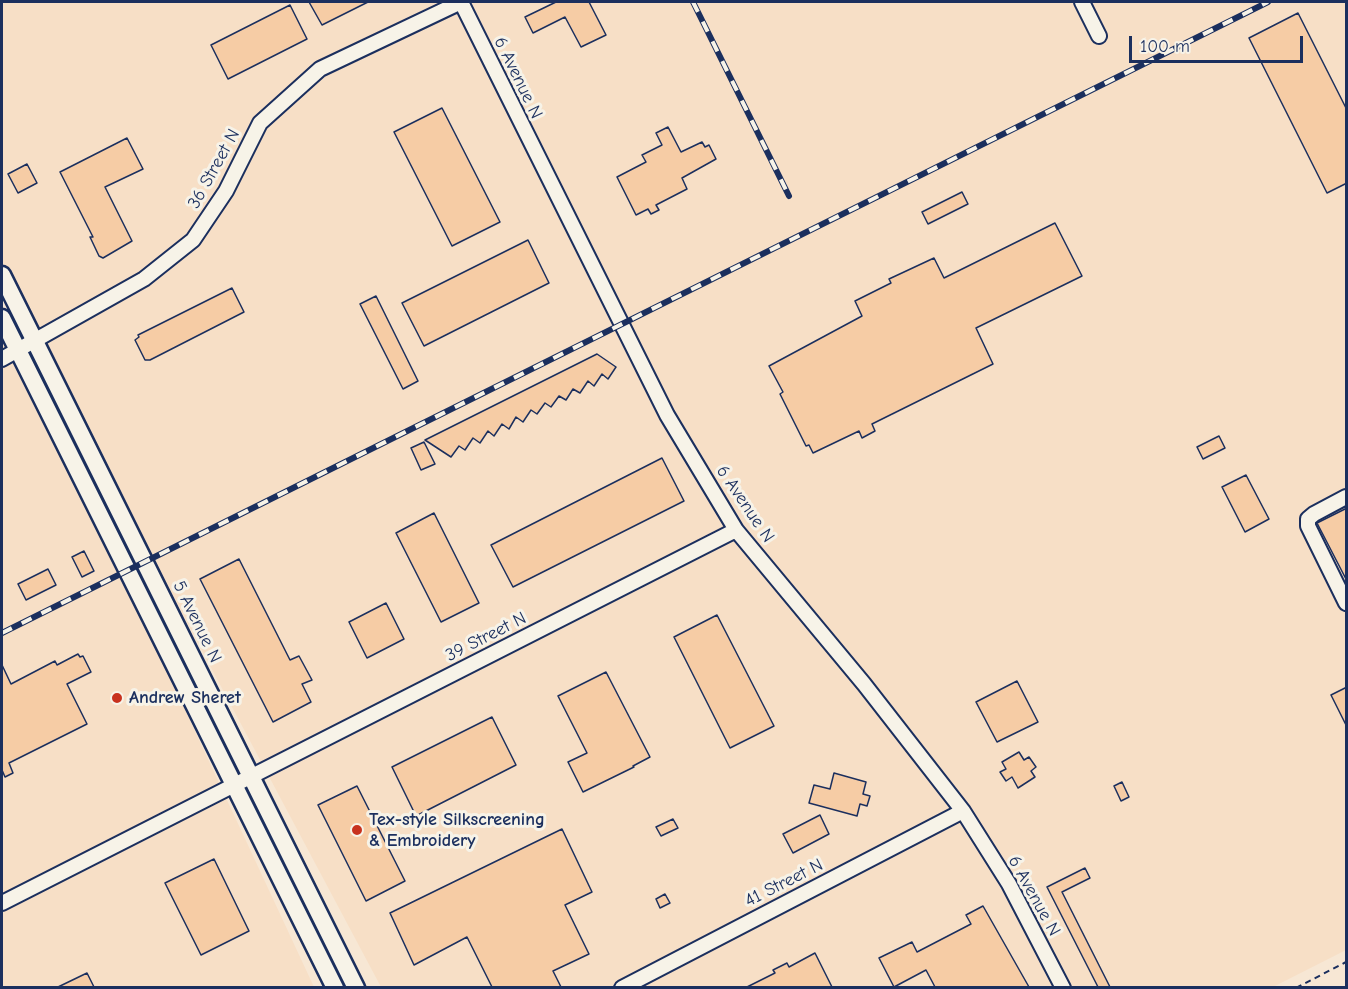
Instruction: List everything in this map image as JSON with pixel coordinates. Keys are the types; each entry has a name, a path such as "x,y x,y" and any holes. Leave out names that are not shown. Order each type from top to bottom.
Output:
{"main road":[{"name":"5 Avenue N","path":"2,275 356,987"},
{"path":"2,318 335,987"}],"street":[{"name":"36 Street N","path":"2,359 144,279 193,240 226,191 260,123 320,69 461,2"},
{"name":"6 Avenue N","path":"461,2 667,415 736,530 864,684 963,811 1009,884 1063,987"},
{"path":"1083,2 1100,36"},
{"path":"1347,497 1308,519 1308,526 1347,603"},
{"name":"39 Street N","path":"233,785 736,530"},
{"path":"2,903 233,785"},
{"name":"41 Street N","path":"622,987 963,811"}],"path":[{"path":"1296,987 1347,962"}],"shaded area":[{"path":"2,2 1346,2 1346,950 1271,988 381,987 2,275"},
{"path":"2,319 18,351 314,987 2,987"}],"building":[{"path":"309,2 368,2 322,25"},
{"path":"556,2 589,2 606,35 581,47 565,17 533,33 525,17"},
{"path":"290,5 307,39 228,79 211,45"},
{"path":"1298,13 1347,110 1347,183 1327,193 1249,38"},
{"path":"442,108 500,222 452,246 394,132"},
{"path":"668,127 681,152 702,142 705,147 709,145 716,159 682,178 687,189 656,205 659,210 651,214 648,209 636,215 617,177 646,162 642,155 662,145 656,133"},
{"path":"127,138 143,169 105,187 132,241 103,258 99,256 90,237 93,237 60,172"},
{"path":"27,164 37,183 18,193 8,174"},
{"path":"962,192 968,204 928,224 922,212"},
{"path":"1055,223 1082,276 976,328 993,364 872,424 875,431 862,438 859,431 813,453 809,445 806,446 769,366 862,316 855,301 891,283 889,279 934,258 944,278"},
{"path":"528,240 549,283 424,346 402,303"},
{"path":"232,288 244,312 150,360 145,360 135,340 139,337 138,335"},
{"path":"376,296 418,381 403,389 360,304"},
{"path":"597,354 616,367 608,379 602,374 594,386 588,381 580,393 573,389 566,400 559,396 551,407 545,403 537,414 531,410 523,422 516,417 509,429 502,424 494,436 488,431 480,443 473,438 465,450 459,446 451,457 425,440"},
{"path":"1219,436 1225,448 1203,459 1197,447"},
{"path":"424,442 435,464 421,470 411,448"},
{"path":"662,458 684,501 513,587 491,545"},
{"path":"1246,475 1269,519 1245,532 1222,487"},
{"path":"1347,508 1347,581 1317,523"},
{"path":"434,513 479,603 441,622 396,533"},
{"path":"84,551 94,571 82,577 72,557"},
{"path":"239,559 290,660 299,656 312,680 302,684 311,702 273,722 200,579"},
{"path":"48,569 56,585 26,600 18,584"},
{"path":"386,603 404,639 367,658 349,622"},
{"path":"717,615 774,726 730,748 674,637"},
{"path":"78,654 80,657 83,656 91,672 67,684 87,724 9,763 13,773 5,777 2,770 2,665 11,684 55,661 57,665"},
{"path":"606,672 650,757 583,792 568,762 587,753 558,696"},
{"path":"1017,681 1038,722 997,742 976,702"},
{"path":"1347,687 1347,727 1331,695"},
{"path":"492,717 516,765 416,816 392,767"},
{"path":"1019,752 1024,760 1029,757 1036,767 1031,771 1035,777 1018,788 1012,777 1006,781 1000,772 1006,769 1002,762"},
{"path":"834,773 866,782 863,794 870,796 867,806 860,804 857,816 809,803 814,785 830,789"},
{"path":"1122,782 1129,797 1121,801 1114,786"},
{"path":"357,786 405,881 366,901 318,805"},
{"path":"820,815 829,834 793,853 783,834"},
{"path":"673,819 678,828 661,836 656,827"},
{"path":"562,829 592,892 565,905 589,954 553,971 561,987 492,987 467,937 414,965 390,913"},
{"path":"214,859 249,931 201,955 165,883"},
{"path":"1085,868 1090,878 1062,892 1110,987 1098,987 1047,887"},
{"path":"665,894 670,903 660,908 656,899"},
{"path":"983,906 1029,987 935,987 926,970 894,987 879,958 912,942 917,952 971,924 966,915"},
{"path":"815,953 832,987 747,987 775,973 773,970 787,963 789,967"},
{"path":"87,973 94,987 58,987"}],"railway":[{"path":"693,2 789,196"},
{"path":"2,633 1268,2"}],"place":[{"name":"Andrew Sheret","path":"117,698"},
{"name":"Tex-style Silkscreening & Embroidery","path":"357,830"}]}
